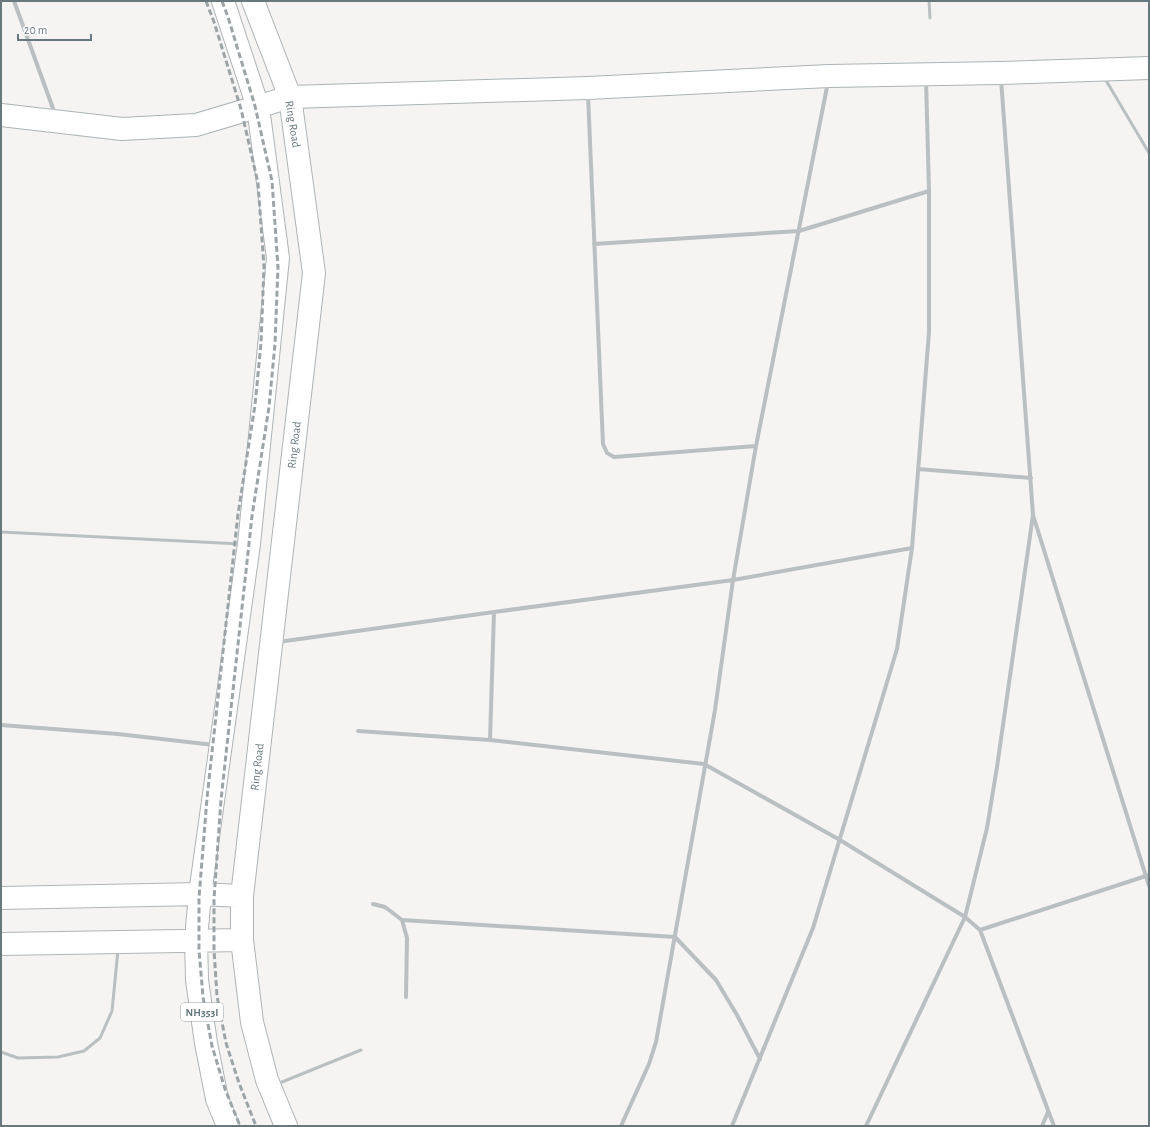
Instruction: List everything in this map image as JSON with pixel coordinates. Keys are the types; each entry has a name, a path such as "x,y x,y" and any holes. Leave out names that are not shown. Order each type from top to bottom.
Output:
{"main road":[{"path":"200,894 249,544 278,258 258,107 223,1"},
{"name":"Ring Road","path":"253,1 290,97 314,273 242,896 242,940 252,1022 270,1087 286,1126"},
{"path":"1,115 122,129 196,125 290,97 588,88 829,76 1000,73 1149,68"},
{"path":"1,898 200,894 242,896"},
{"name":"NH353I","path":"200,894 196,939 197,980 206,1043 217,1099 228,1126"},
{"path":"1,944 196,939 242,940"}],"street":[{"path":"14,1 58,121"},
{"path":"866,1126 965,916 989,812 1033,515 1000,73"},
{"path":"732,1126 813,928 897,649 912,548 929,332 929,191 926,74"},
{"path":"621,1126 649,1064 656,1042 676,937 756,446 829,76"},
{"path":"588,88 603,444 607,453 614,457 756,446"},
{"path":"594,244 799,231 929,191"},
{"path":"918,469 1031,478"},
{"path":"1033,515 1149,886"},
{"path":"271,643 733,580 912,548"},
{"path":"490,740 494,612"},
{"path":"1,725 118,734 220,746"},
{"path":"358,731 490,740 704,764 840,840 965,916 980,930 1054,1126"},
{"path":"980,930 1147,876"},
{"path":"373,904 385,907 402,920 676,937 716,980 738,1015 760,1058"},
{"path":"402,920 407,938 406,997"},
{"path":"1042,1126 1048,1112"}],"lane":[{"path":"929,1 930,18"},
{"path":"1098,69 1149,153"},
{"path":"1,532 249,544"},
{"path":"1,1052 18,1058 58,1058 84,1051 100,1038 112,1011 118,941"},
{"path":"270,1087 361,1050"}],"railway":[{"path":"206,1 241,109 258,183 264,267 261,343 255,405 238,514 207,798 199,898 199,950 203,997 212,1046 225,1089 240,1126"},
{"path":"222,1 255,106 272,181 278,267 275,344 269,407 252,516 221,800 214,899 214,950 217,996 226,1043 239,1083 256,1126"}]}
